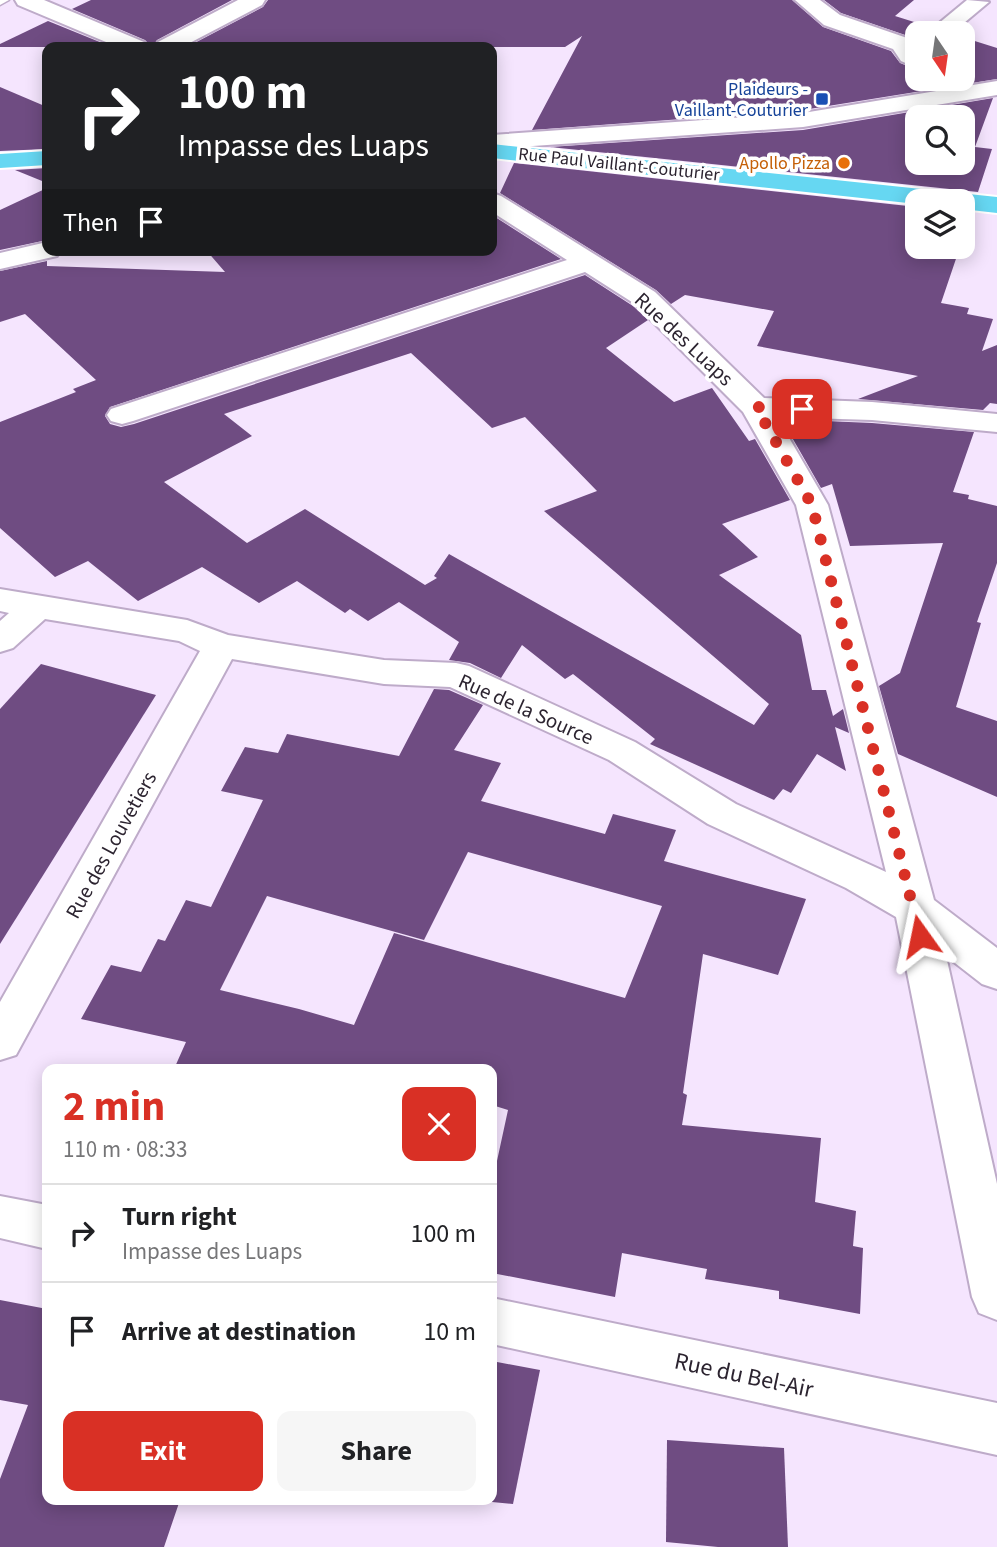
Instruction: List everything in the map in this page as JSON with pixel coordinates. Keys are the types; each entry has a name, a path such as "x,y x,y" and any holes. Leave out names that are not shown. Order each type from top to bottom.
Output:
{"main road":[{"name":"Rue Paul Vaillant-Couturier","path":"497,152 997,205"},
{"path":"0,161 42,158"}],"street":[{"path":"26,0 124,42"},
{"path":"175,42 254,0"},
{"path":"806,0 832,20 905,48"},
{"path":"953,21 978,2"},
{"path":"975,87 997,88"},
{"path":"497,142 803,120 934,91"},
{"name":"Rue des Luaps","path":"497,204 645,298 756,407 812,505 915,908 997,1297"},
{"path":"0,261 42,251"},
{"path":"122,415 588,262"},
{"path":"756,407 872,411 997,423"},
{"name":"Rue de la Source","path":"0,600 187,631 221,646 384,673 456,675 622,751 722,814 860,877 915,908 997,972"},
{"path":"0,640 37,607"},
{"name":"Rue des Louvetiers","path":"0,1042 221,646"},
{"path":"0,1217 42,1226"},
{"name":"Rue du Bel-Air","path":"497,1322 997,1429"}],"building":[{"path":"91,0 232,0 156,42 147,42 72,9"},
{"path":"268,0 792,0 823,27 891,51 905,65 905,91 922,91 803,110 532,130 582,36 565,47 497,47 497,42 196,42 263,7"},
{"path":"824,0 914,0 895,16 911,21 905,21 905,35 841,13"},
{"path":"48,21 100,42 42,42 42,47 0,47 0,44"},
{"path":"975,41 997,48 997,79 975,83"},
{"path":"0,87 42,105 42,149 0,151"},
{"path":"993,98 975,147 975,105 951,105"},
{"path":"905,113 905,175 975,175 975,147 992,149 978,192 975,189 949,189 550,147 803,130"},
{"path":"514,163 905,206 905,259 956,259 941,303 969,308 967,314 993,319 982,351 997,345 997,404 990,403 983,410 858,399 918,376 757,346 774,311 685,295 671,304 656,290 500,193"},
{"path":"42,168 42,181 15,170"},
{"path":"42,190 42,241 0,250 0,210"},
{"path":"497,218 561,259 110,407 105,416 110,424 121,427 134,424 585,275 633,306 648,320 606,348 674,402 712,388 749,441 755,439 790,500 722,524 758,557 719,575 801,635 812,690 826,690 833,716 843,709 849,733 835,727 846,771 817,754 791,793 783,789 774,800 650,744 655,739 573,674 565,679 522,645 501,678 470,663 449,660 459,642 399,602 368,621 350,609 345,613 297,581 259,603 202,567 138,601 88,561 55,577 0,528 0,422 76,392 73,389 96,380 25,314 0,322 0,271 47,261 47,266 225,272 211,256 497,256","holes":["411,353 492,428 525,417 597,491 544,511 769,704 754,725 449,554 434,576 437,578 425,585 305,509 247,543 164,482 252,436 224,414"]},
{"path":"802,420 974,432 953,492 969,495 968,499 997,506 997,563 977,622 981,623 956,707 997,721 997,797 898,754 879,686 900,673 943,543 850,546 832,484 821,488 786,427"},
{"path":"41,664 156,695 0,944 0,709"},
{"path":"434,689 449,690 483,705 454,750 501,763 481,801 605,834 613,814 676,830 664,861 806,899 778,975 703,954 683,1093 687,1095 682,1125 821,1138 815,1202 856,1211 853,1246 863,1248 860,1314 779,1299 779,1291 705,1279 707,1269 622,1253 615,1297 497,1274 497,1161 508,1110 497,1107 497,1064 176,1064 186,1042 81,1019 111,965 141,972 158,939 165,941 186,900 211,907 263,800 221,791 245,747 278,753 287,734 399,756","holes":["468,852 662,906 625,998 394,933 354,1025 220,990 267,896 424,940"]},
{"path":"0,1300 42,1308 42,1505 178,1505 164,1547 0,1547 0,1479 28,1405 0,1400"},
{"path":"497,1362 540,1370 513,1504 497,1502"},
{"path":"667,1440 784,1448 788,1547 718,1547 666,1542"}],"place":[{"name":"Plaideurs - Vaillant-Couturier","path":"822,99"},
{"name":"Apollo Pizza","path":"844,163"}],"route":[{"path":"802,409 756,407 812,505 920,936"}]}
